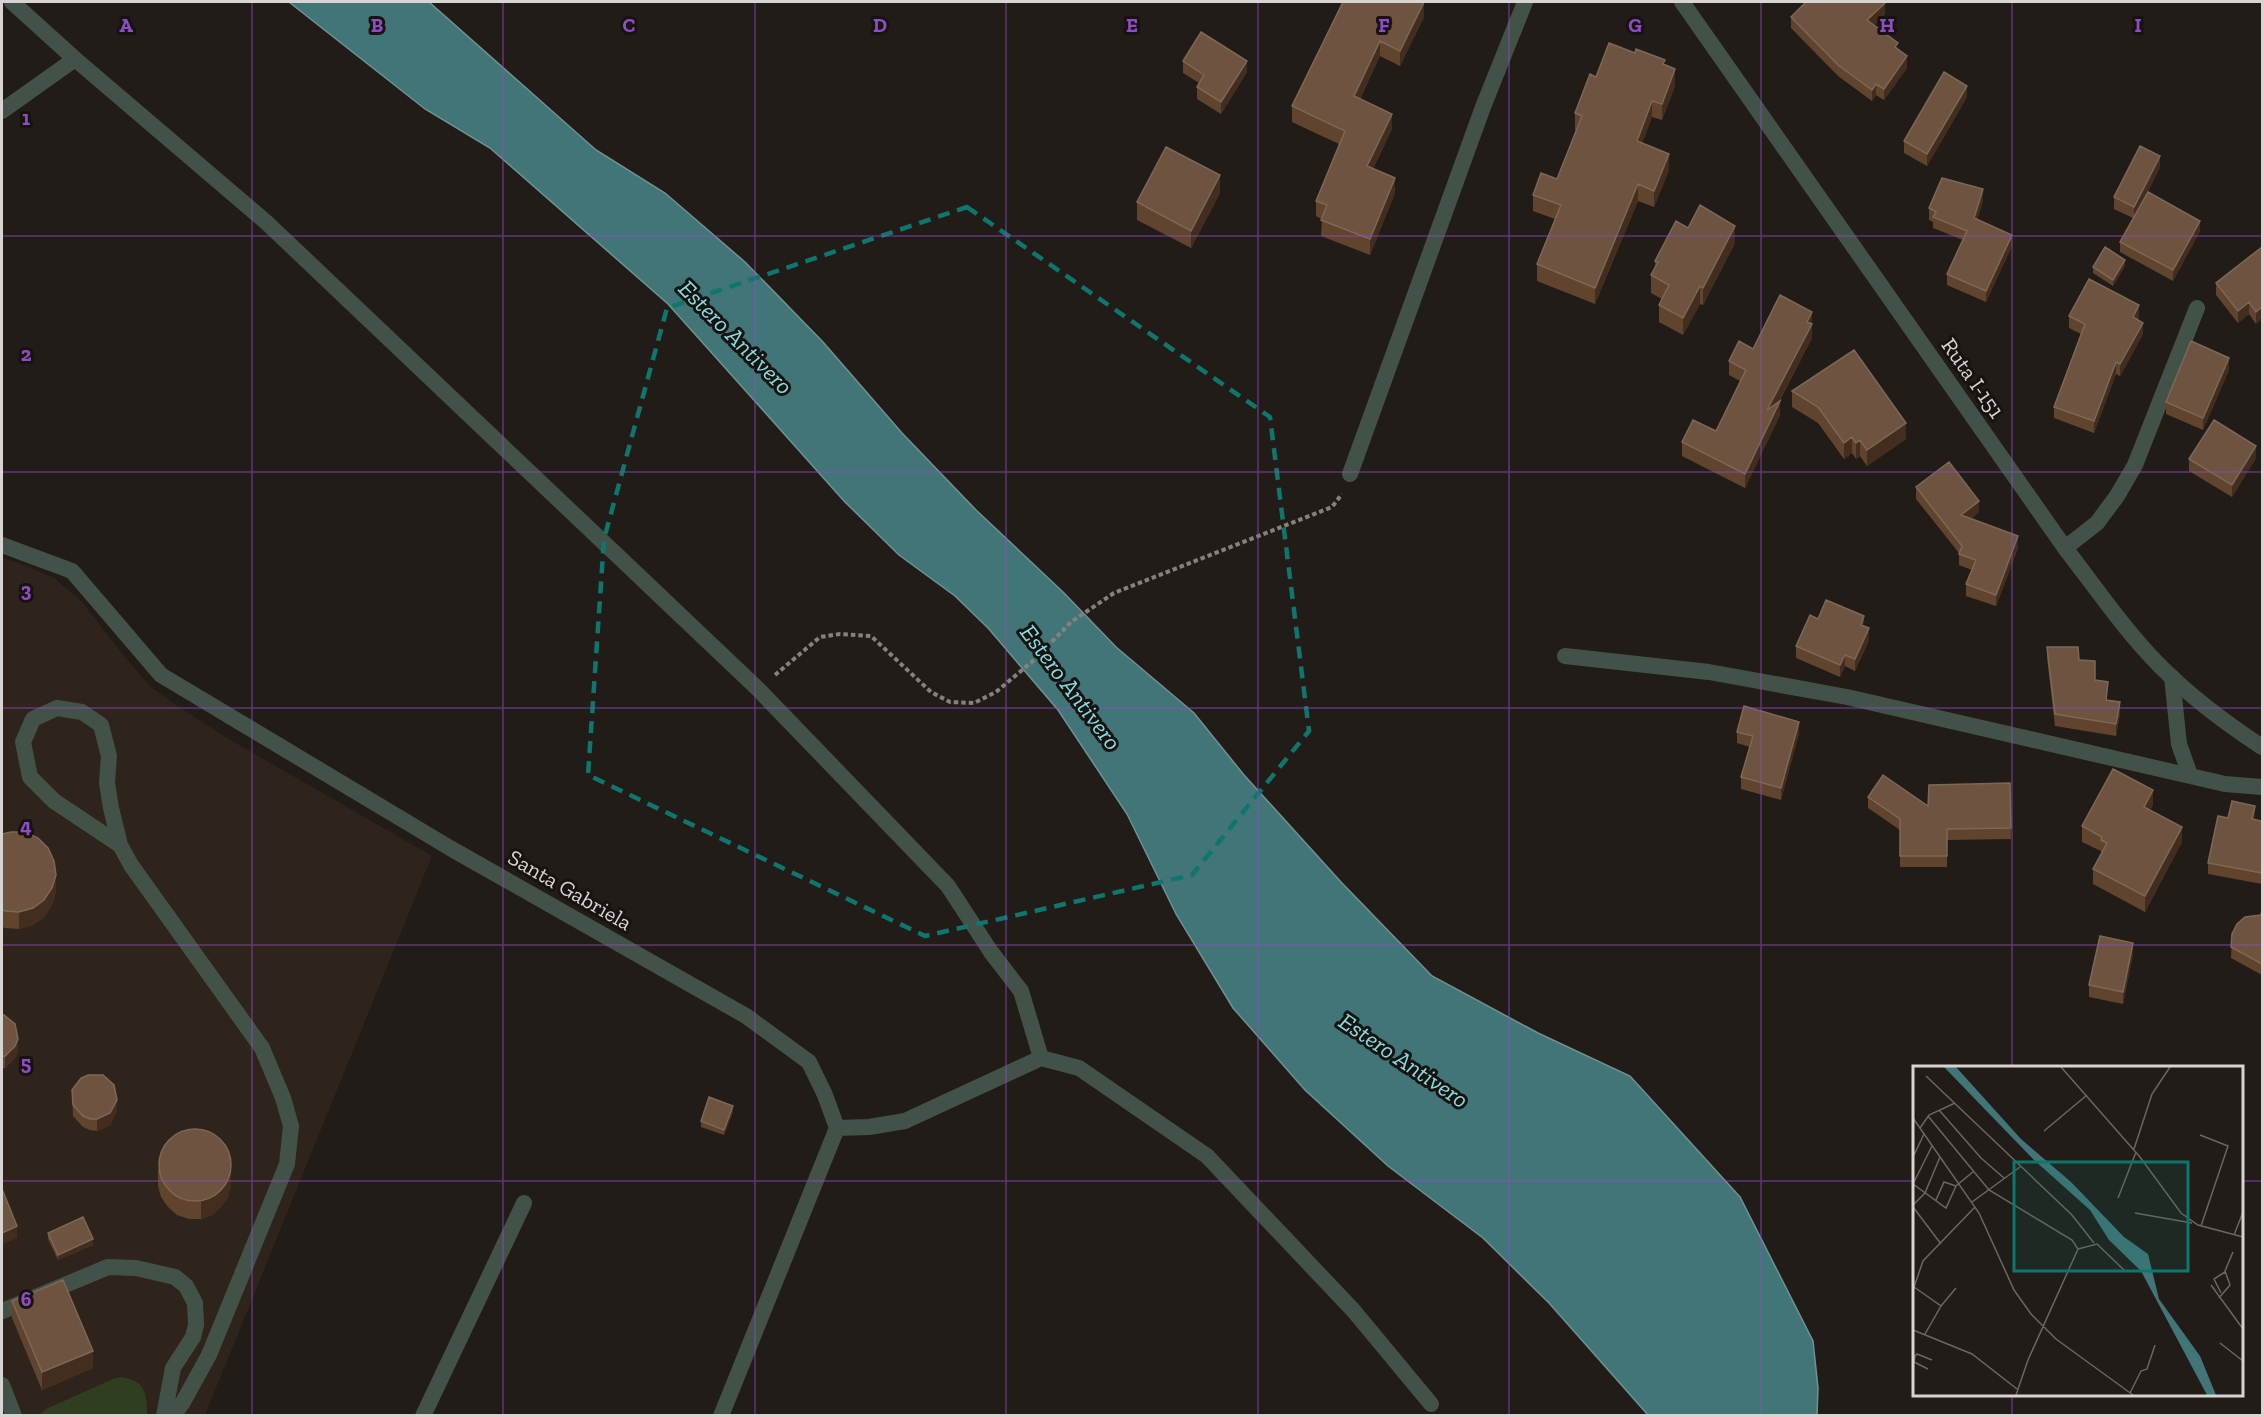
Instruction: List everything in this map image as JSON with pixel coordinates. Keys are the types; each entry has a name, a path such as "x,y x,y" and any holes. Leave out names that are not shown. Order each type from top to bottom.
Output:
{"street":[{"path":"12,2 75,59 266,222 758,689 948,886 991,952 1021,992 1041,1058"},
{"path":"1350,474 1483,107 1525,2"},
{"name":"Ruta I-151","path":"1682,2 2065,549 2130,632 2172,677 2222,719 2262,747"},
{"path":"2,111 75,59"},
{"path":"2065,549 2097,523 2117,496 2135,465 2197,308"},
{"name":"Santa Gabriela","path":"2,545 72,571 161,675 450,848 746,1016 809,1062 825,1095 837,1128"},
{"path":"1565,656 1709,672 1847,697 2225,784 2262,787"},
{"path":"2172,677 2180,744 2190,775"},
{"path":"120,845 54,801 30,777 22,742 33,719 57,708 82,712 101,725 109,756 107,783 120,845 131,865 262,1048 283,1098 291,1126 287,1164 209,1355 173,1416"},
{"path":"721,1416 837,1128 869,1127 905,1121 1041,1058 1079,1068 1207,1156 1353,1310 1431,1404"},
{"path":"423,1416 524,1203"},
{"path":"2,1311 108,1267 136,1268 176,1277 186,1286 195,1303 196,1325 193,1337 173,1368 164,1416"},
{"path":"2,1385 14,1416"}],"path":[{"path":"758,689 820,637 840,634 871,636 931,692 950,702 974,703 996,692 1034,660 1071,622 1114,593 1332,507 1340,497 1350,474"}],"highlighted area":[{"path":"967,207 1270,417 1309,731 1192,875 925,936 588,775 604,539 667,308"}],"shaded area":[{"path":"2,558 54,578 82,602 151,687 179,707 227,738 432,856 205,1415 2,1415"}],"green space":[{"path":"121,1377 140,1385 145,1395 147,1415 40,1415 46,1409"}],"water":[{"name":"Estero Antivero","path":"289,2 429,2 596,150 665,193 745,262 823,342 902,433 976,510 1063,592 1116,647 1194,713 1244,775 1341,882 1432,976 1538,1033 1630,1076 1740,1197 1813,1341 1818,1388 1817,1415 1648,1415 1549,1303 1483,1238 1388,1166 1305,1090 1233,1008 1176,914 1127,814 1058,710 988,628 955,596 899,555 844,501 668,304 490,148 425,109"}],"building":[{"path":"1343,2 1424,2 1400,51 1380,41 1354,96 1392,114 1367,166 1395,178 1370,239 1321,220 1327,205 1316,201 1345,131 1292,106"},
{"path":"1806,2 1885,3 1867,20 1898,43 1895,47 1907,56 1884,89 1876,84 1872,90 1838,65 1791,17"},
{"path":"1201,32 1247,61 1221,102 1197,87 1204,75 1183,61"},
{"path":"1609,43 1635,53 1636,49 1665,60 1663,64 1675,69 1662,104 1652,101 1637,141 1669,154 1654,191 1638,184 1595,288 1537,264 1561,205 1533,195 1541,173 1557,179 1582,116 1575,113 1590,74 1596,77"},
{"path":"1944,72 1967,86 1927,154 1904,141"},
{"path":"2140,146 2160,156 2134,207 2114,197"},
{"path":"1166,147 1220,175 1191,231 1137,202"},
{"path":"1942,178 1983,189 1974,218 2012,235 1986,291 1947,274 1967,231 1933,217 1936,212 1929,208"},
{"path":"2148,192 2200,221 2173,270 2120,242"},
{"path":"1700,205 1735,226 1703,288 1700,286 1683,318 1659,305 1669,285 1651,275 1658,262 1655,261 1676,221 1688,228"},
{"path":"2105,247 2125,260 2113,280 2093,267"},
{"path":"2262,247 2262,307 2256,312 2249,302 2238,311 2216,283"},
{"path":"2089,279 2139,305 2133,317 2143,323 2120,364 2116,362 2094,421 2054,407 2085,324 2069,316"},
{"path":"1780,295 1812,312 1807,322 1812,324 1767,410 1780,401 1745,474 1682,442 1693,420 1716,431 1746,370 1729,361 1739,341 1753,349"},
{"path":"2191,341 2229,358 2203,418 2166,402"},
{"path":"1854,350 1906,423 1867,450 1860,440 1856,443 1852,437 1844,443 1818,407 1792,391"},
{"path":"2214,420 2256,446 2232,485 2189,459"},
{"path":"1949,462 1979,501 1961,515 2018,536 1996,595 1966,584 1976,560 1959,554 1962,546 1916,487"},
{"path":"1826,600 1864,616 1861,625 1869,628 1855,659 1845,655 1840,665 1796,646 1810,615 1818,619"},
{"path":"2047,647 2078,647 2079,660 2095,661 2095,680 2108,682 2106,700 2120,702 2116,724 2055,714"},
{"path":"1744,706 1799,722 1781,788 1741,777 1753,736 1737,732"},
{"path":"2113,769 2153,790 2144,807 2182,827 2145,896 2093,869 2107,843 2101,840 2102,837 2082,826"},
{"path":"1883,775 1928,806 1929,785 2010,783 2011,828 1947,829 1947,856 1900,856 1900,819 1868,797"},
{"path":"2232,801 2255,806 2252,819 2262,821 2262,873 2208,863 2218,816 2228,818"},
{"path":"25,832 38,838 48,848 54,861 56,875 52,888 44,900 33,908 19,912 2,909 2,834"},
{"path":"2262,909 2262,964 2231,947 2232,934 2237,924 2245,917 2261,915"},
{"path":"2100,936 2133,943 2123,992 2089,985"},
{"path":"2,1015 15,1024 18,1039 15,1046 2,1057"},
{"path":"88,1075 103,1075 114,1085 117,1100 110,1113 97,1119 83,1116 73,1105 72,1090 81,1078"},
{"path":"709,1097 733,1106 724,1130 701,1121"},
{"path":"202,1129 221,1139 229,1151 231,1165 229,1179 221,1191 209,1199 188,1201 169,1191 161,1179 159,1158 169,1139 181,1131"},
{"path":"2,1189 17,1226 2,1233"},
{"path":"83,1217 93,1239 58,1255 48,1233"},
{"path":"63,1280 93,1351 42,1372 12,1301"}]}
